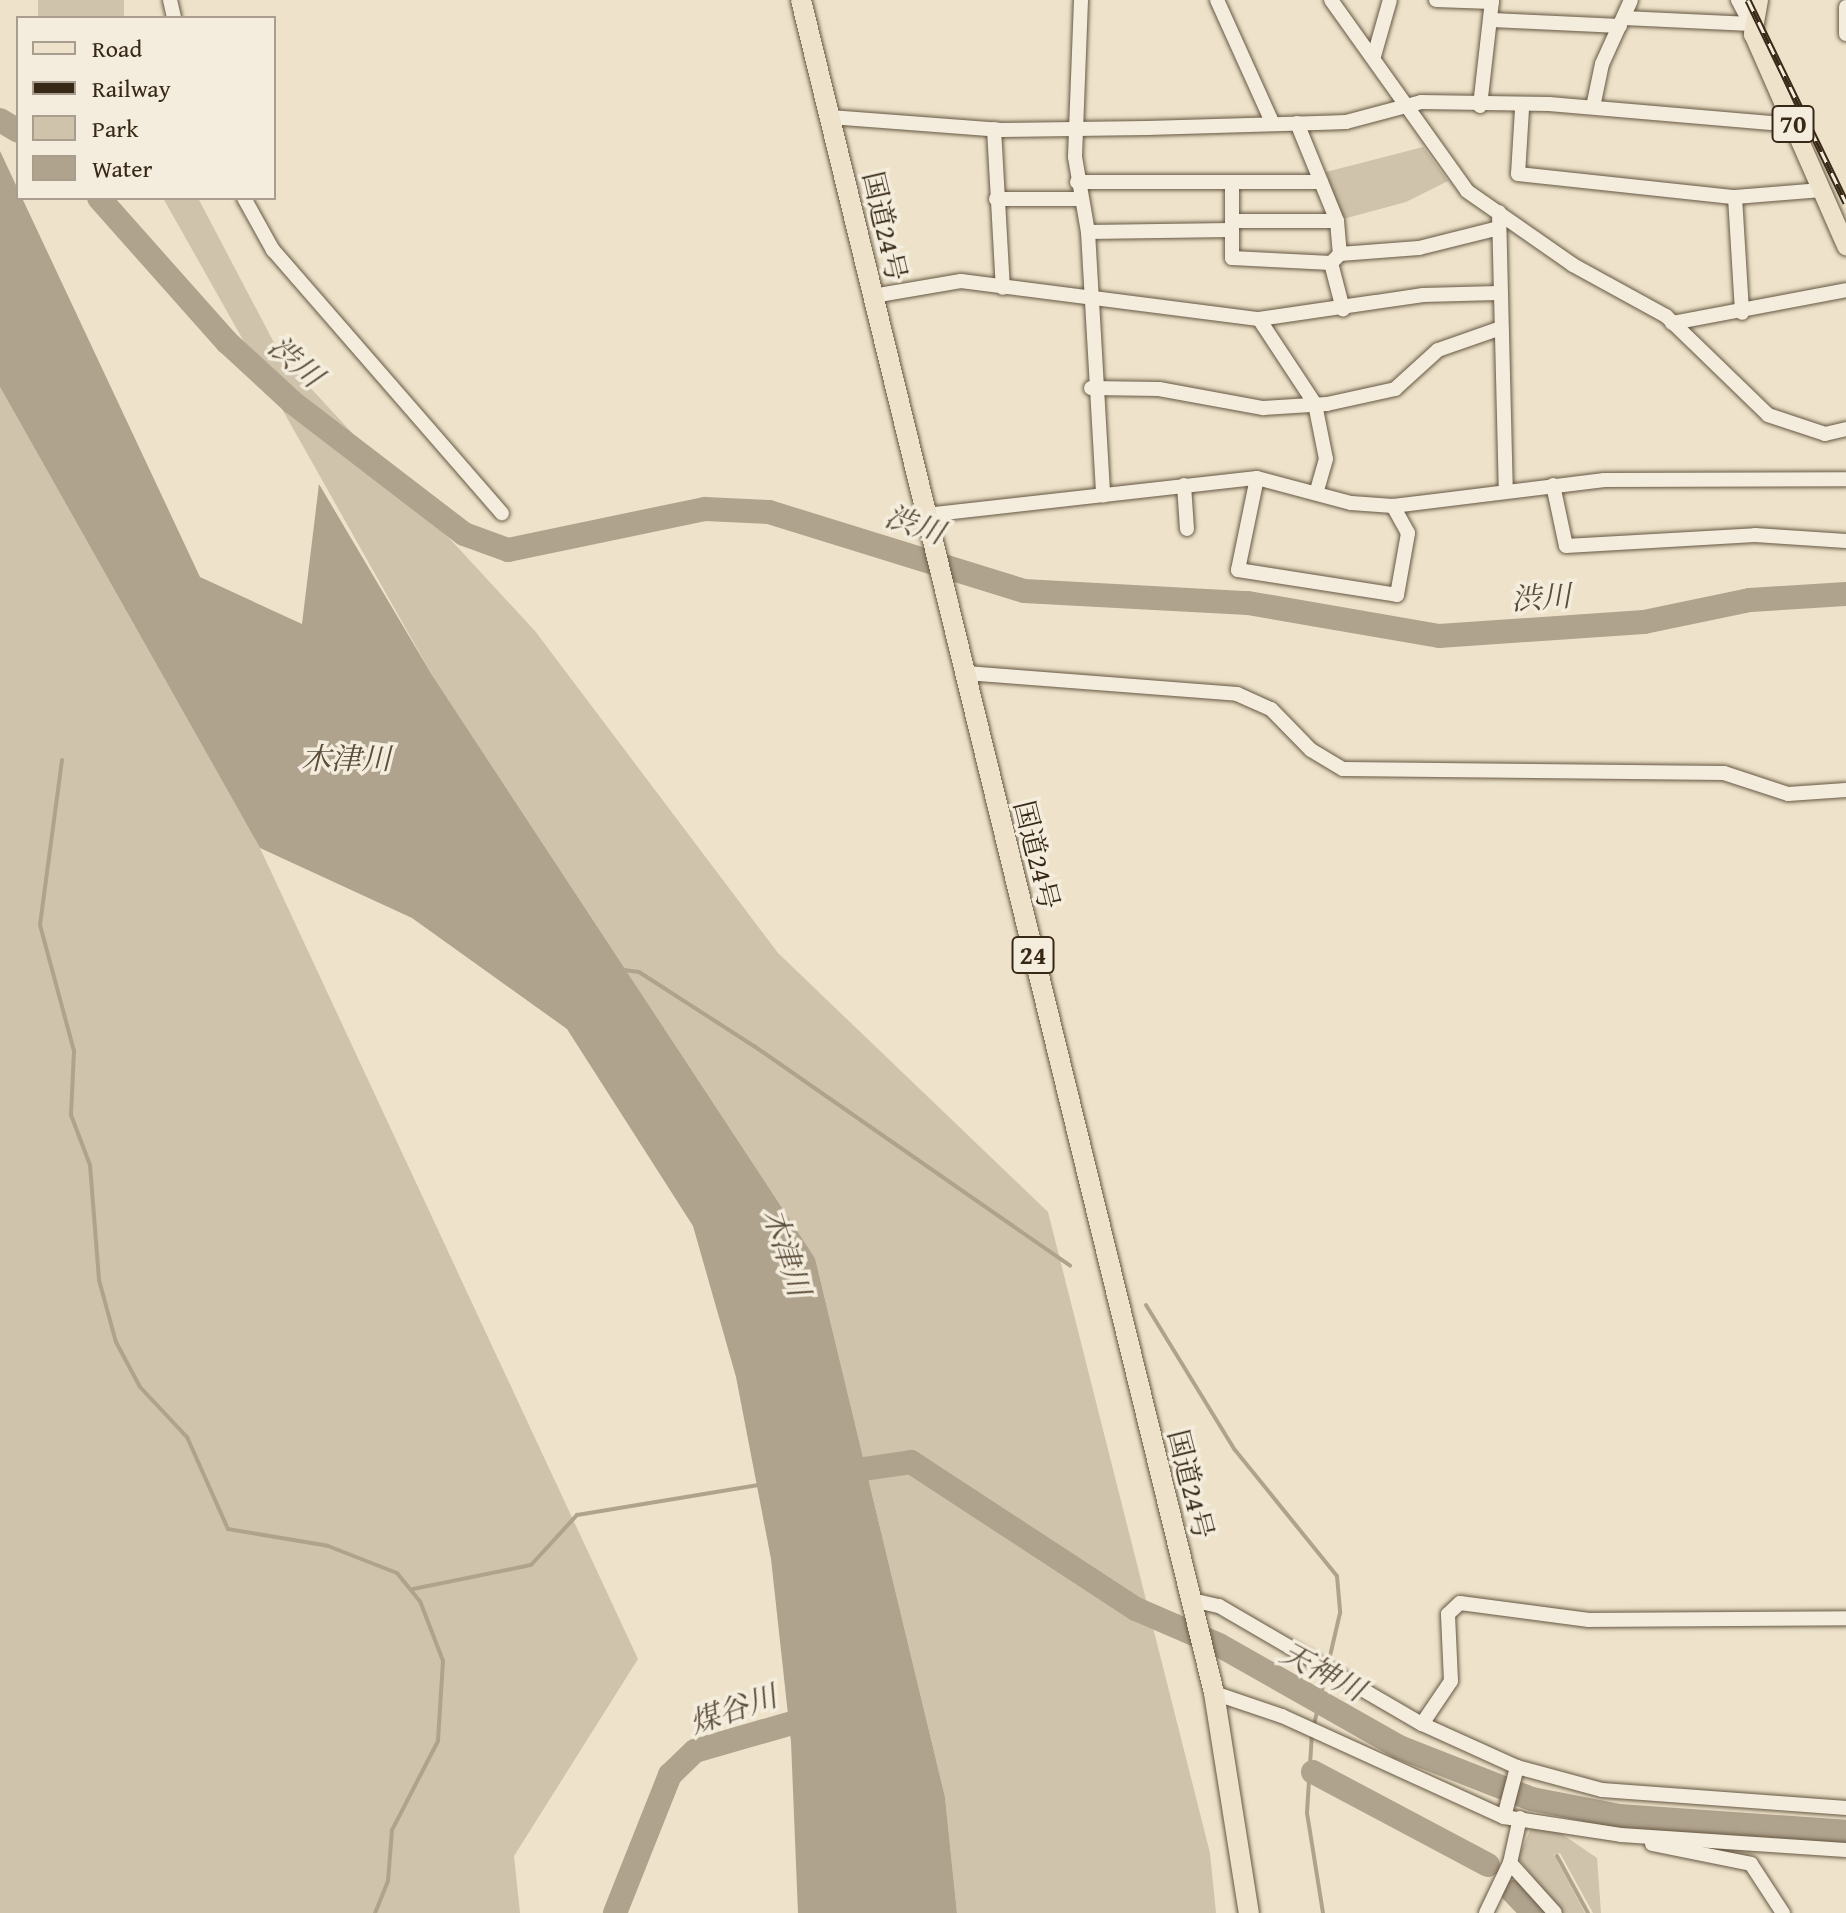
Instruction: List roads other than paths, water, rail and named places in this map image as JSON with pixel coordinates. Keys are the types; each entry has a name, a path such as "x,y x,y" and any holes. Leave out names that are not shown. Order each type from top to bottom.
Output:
{"highway":[{"name":"国道24号","path":"801,0 1214,1693 1249,1913"}],"main road":[{"path":"1751,24 1759,0"},
{"name":"70","path":"1751,24 1846,246"}],"street":[{"path":"1081,0 1077,182 1088,232 1091,388 1103,496"},
{"path":"1217,0 1272,122"},
{"path":"1331,0 1374,56 1467,191 1499,220 1672,323 1768,415 1825,434 1846,429"},
{"path":"1374,56 1390,0"},
{"path":"1436,0 1492,1 1480,106"},
{"path":"1593,107 1631,0"},
{"path":"1492,20 1751,24 1738,0"},
{"path":"1846,7 1846,34"},
{"path":"830,117 994,129 1076,129 1346,122 1408,106 1480,106 1522,109 1593,107 1794,125"},
{"path":"1522,109 1518,174 1735,197 1822,190"},
{"path":"1297,123 1337,221 1336,259 1343,309"},
{"path":"994,129 1003,288"},
{"path":"1077,182 1321,182"},
{"path":"1232,182 1232,258 1336,259 1419,248 1499,220"},
{"path":"1735,197 1742,313"},
{"path":"996,199 1081,199"},
{"path":"245,200 273,250 502,513"},
{"path":"1499,220 1498,293 1506,491"},
{"path":"1088,232 1337,221"},
{"path":"873,296 961,281 1091,301 1259,319 1498,293"},
{"path":"1672,323 1742,313 1846,290"},
{"path":"1259,319 1315,404 1326,459 1316,493"},
{"path":"1091,388 1159,389 1263,408 1315,404 1395,389 1438,350 1501,328"},
{"path":"926,515 1257,478 1316,493 1393,506 1553,485 1846,479"},
{"path":"1257,478 1238,570 1397,595 1408,533 1393,506"},
{"path":"1184,485 1187,529"},
{"path":"1553,485 1566,546 1755,535 1846,541"},
{"path":"966,673 1237,694 1271,709 1311,750 1343,769 1511,776 1724,773 1788,794 1846,790"},
{"path":"1192,1600 1219,1606 1422,1724 1516,1770 1602,1790 1846,1808"},
{"path":"1422,1724 1451,1681 1448,1614 1460,1603 1589,1620 1846,1618"},
{"path":"1214,1693 1270,1711 1504,1814 1621,1835 1751,1864 1783,1913"},
{"path":"1504,1814 1516,1770"},
{"path":"1486,1913 1510,1863 1520,1818"},
{"path":"1621,1835 1846,1850"},
{"path":"1510,1863 1555,1913"}],"water":[{"name":"木津川","path":"0,151 16,185 16,200 23,200 200,577 302,624 319,484 432,675 815,1258 945,1797 957,1913 798,1913 791,1742 771,1559 736,1377 693,1226 567,1029 412,918 260,848 0,387"}],"waterway":[{"name":"渋川","path":"0,120 16,130"},
{"name":"渋川","path":"101,200 227,342 292,402 464,534 508,550 705,509 769,512 1024,591 1248,603 1439,636 1644,622 1750,600 1846,594"},
{"path":"62,760 40,925 74,1051 71,1115 90,1165 99,1280 116,1342 140,1387 187,1437 228,1529 328,1546 397,1573 420,1601 443,1661 438,1741 392,1830 388,1881 375,1913"},
{"path":"624,970 639,972 754,1046 1070,1266"},
{"path":"1146,1305 1235,1450 1337,1576 1340,1613 1314,1725"},
{"name":"天神川","path":"836,1473 911,1462 1136,1609 1219,1645 1399,1747 1532,1799 1619,1816 1846,1832"},
{"path":"413,1589 531,1565 577,1515 759,1485"},
{"name":"煤谷川","path":"615,1913 670,1775 695,1751 820,1715"},
{"path":"1312,1733 1307,1813 1323,1913"},
{"path":"1313,1772 1488,1865"},
{"name":"天神川","path":"1532,1799 1537,1804"},
{"path":"1557,1856 1588,1913"},
{"path":"1513,1892 1533,1913"}],"railway":[{"path":"1748,0 1846,203"}]}
